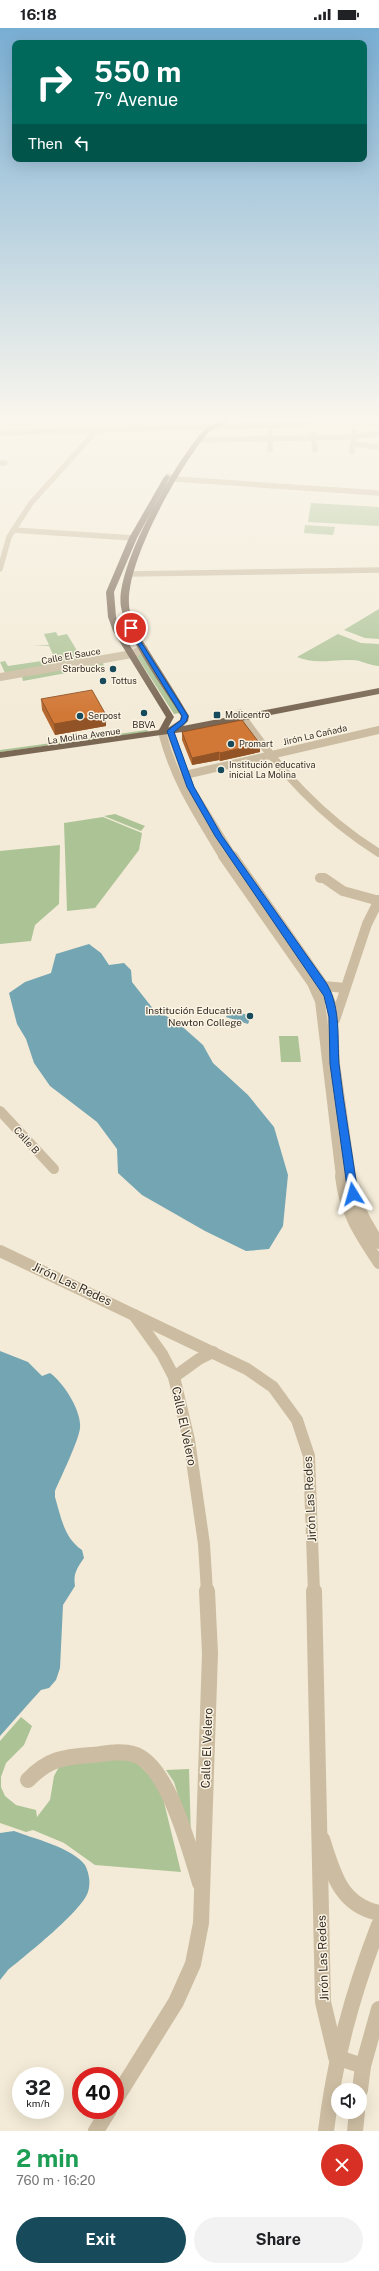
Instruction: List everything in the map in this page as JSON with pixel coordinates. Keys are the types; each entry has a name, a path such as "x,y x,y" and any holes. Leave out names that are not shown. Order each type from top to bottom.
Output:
{"main road":[{"path":"144,517 133,538 110,592 111,610 117,631 170,717 167,729"},
{"path":"155,517 128,574 124,592 126,615 131,628 185,716 184,721"},
{"path":"121,565 132,566"},
{"path":"167,729 184,721 241,715 379,686"},
{"path":"167,729 379,691"},
{"name":"La Molina Avenue","path":"0,748 167,729"},
{"name":"La Molina Avenue","path":"0,755 167,729"}],"street":[{"path":"0,569 14,530 22,517"},
{"path":"14,530 133,538"},
{"path":"128,574 360,572 379,570"},
{"name":"Calle El Sauce","path":"0,677 132,654 144,649"},
{"path":"241,715 296,786 319,808 355,838 379,853"},
{"path":"167,729 185,775 219,836 324,986 332,1006 335,1064 353,1194 366,1225 379,1243"},
{"path":"167,729 169,758 184,793 228,864 315,988 320,1001 326,1044 343,1197 355,1228 379,1263"},
{"name":"Jirón La Cañada","path":"185,775 379,730"},
{"path":"320,878 324,878 343,891 379,900 367,924 333,1028 326,1044"},
{"path":"324,986 339,989 345,988"},
{"name":"Calle B","path":"0,1111 54,1169"},
{"name":"Jirón Las Redes","path":"0,1250 247,1369 273,1387 297,1420 309,1456 323,2002 336,2057"},
{"name":"Calle El Velero","path":"124,2086 176,2002 193,1964 201,1923 210,1653 204,1544 189,1440 174,1377 148,1332 131,1312"},
{"name":"Calle El Velero","path":"174,1377 199,1358 213,1352"},
{"path":"28,1780 40,1766 67,1756 124,1752 136,1754 147,1760 158,1771 166,1786 202,1889"},
{"name":"Jirón Las Redes","path":"319,1831 342,1889 351,1902 361,1909 379,1913"},
{"path":"326,2131 336,2057 360,1972 379,1926"},
{"path":"361,2083 363,2066 379,2009"},
{"path":"336,2057 363,2066"},
{"path":"96,2131 103,2119"},
{"path":"355,2131 356,2119"}],"green space":[{"path":"309,517 379,517 379,526 308,522"},
{"path":"305,525 335,527 333,535 304,533"},
{"path":"379,609 379,639 365,638 344,630"},
{"path":"56,632 58,636 67,634 82,659 5,673 0,662 5,661 8,666 55,659 49,646 33,646 49,645 44,634"},
{"path":"338,634 361,643 379,644 379,666 355,660 311,661 297,657"},
{"path":"142,653 180,713 174,714 136,655"},
{"path":"117,660 103,663 104,666 23,681 22,677 24,675"},
{"path":"147,730 148,732 0,752 0,750"},
{"path":"115,814 145,826 141,831 104,816"},
{"path":"103,817 142,833 139,850 95,908 67,911 64,823"},
{"path":"60,845 59,904 35,925 31,941 0,944 0,851"},
{"path":"279,1036 298,1036 301,1062 281,1062"},
{"path":"21,1717 32,1726 24,1745 6,1763 1,1777 1,1787 5,1796 16,1805 36,1810 37,1817 50,1800 54,1776 59,1767 67,1761 121,1757 135,1761 160,1786 181,1872 95,1865 64,1843 33,1830 26,1832 0,1823 0,1741"},
{"path":"189,1769 191,1838 174,1782 166,1770"}],"water":[{"path":"89,944 101,953 109,965 124,963 131,970 132,982 154,1010 176,1021 203,1045 213,1063 248,1095 274,1127 288,1175 283,1226 269,1249 246,1251 205,1231 142,1195 118,1173 117,1149 97,1122 50,1086 34,1063 26,1039 17,1024 9,993 25,982 51,973 56,954"},
{"path":"230,1010 251,1016 248,1024 226,1017"},
{"path":"0,1351 28,1362 42,1376 50,1373 66,1390 75,1406 80,1421 79,1434 55,1491 55,1497 61,1519 67,1533 82,1550 84,1558 76,1571 75,1586 63,1605 60,1668 56,1680 49,1688 41,1690 0,1736"},
{"path":"14,1831 62,1849 79,1859 85,1865 89,1878 89,1885 88,1892 84,1900 65,1921 8,1970 0,1980 0,1833"}],"building":[{"path":"92,690 106,715 54,724 41,699"},
{"path":"242,720 260,744 192,758 182,732"}],"place":[{"name":"Starbucks","path":"113,669"},
{"name":"Tottus","path":"103,681"},
{"name":"BBVA","path":"144,713"},
{"name":"Molicentro","path":"217,715"},
{"name":"Serpost","path":"80,716"},
{"name":"Promart","path":"231,744"},
{"name":"Institución educativa inicial La Molina","path":"221,770"},
{"name":"Institución Educativa Newton College","path":"250,1016"}],"route":[{"path":"131,628 185,716 184,721 170,731 179,761 190,787 219,836 324,986 332,1006 335,1064 353,1194"}]}
